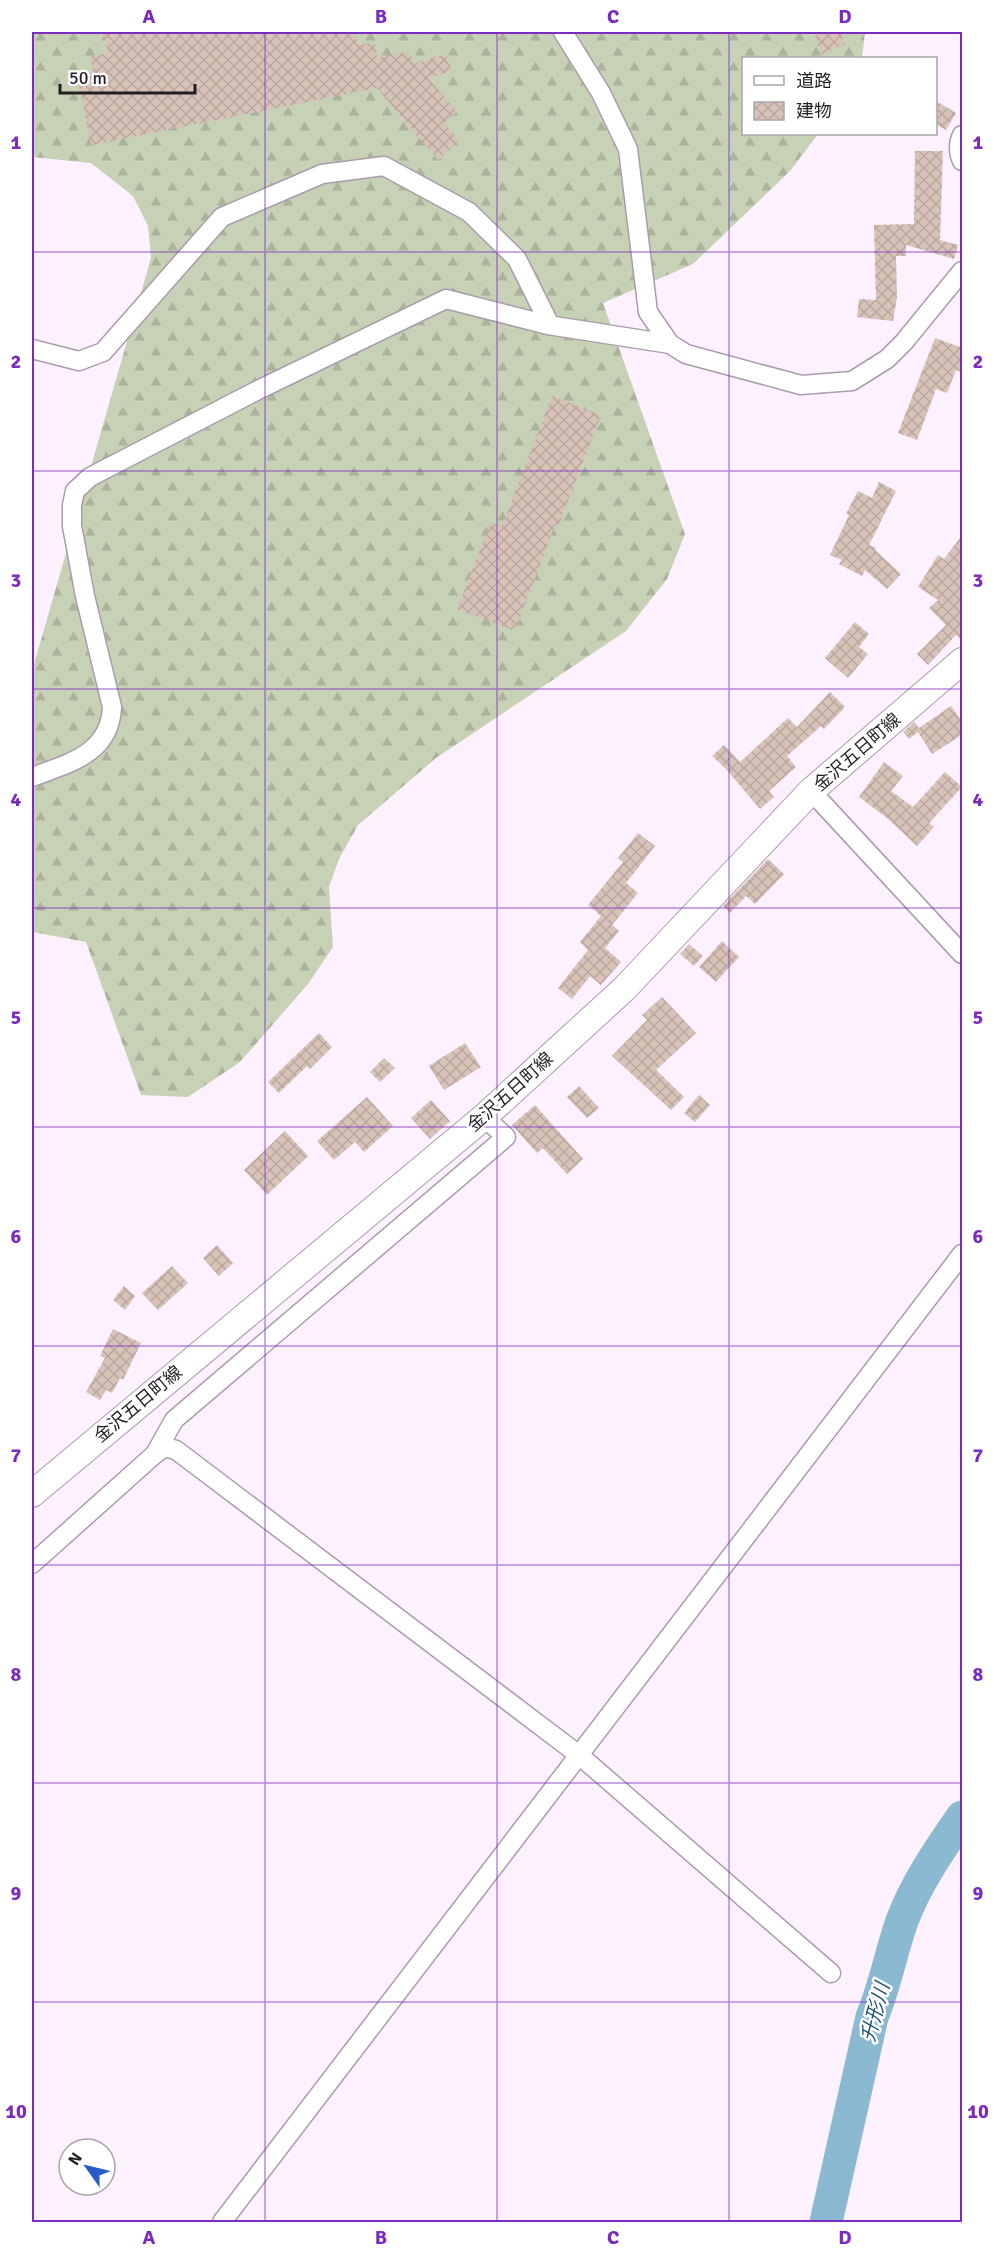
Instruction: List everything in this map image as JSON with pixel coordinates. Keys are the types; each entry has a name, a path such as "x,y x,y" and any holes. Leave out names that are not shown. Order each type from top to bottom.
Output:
{"main road":[{"name":"金沢五日町線","path":"32,1494 484,1117 624,989 811,791 963,661"}],"street":[{"path":"562,32 601,93 628,149 648,312 670,344"},
{"path":"963,135 959,141 960,157 963,161"},
{"path":"32,349 79,361 103,352 222,217 322,174 384,166 469,212 517,260 550,325"},
{"path":"32,777 83,757 102,740 112,724 112,707 85,596 72,526 75,491 90,477 256,391 446,299 550,325 670,344 686,354 801,385 852,381 887,359 963,271"},
{"path":"811,791 963,954"},
{"path":"155,1454 174,1420 506,1137 484,1117"},
{"path":"222,2223 963,1254"},
{"path":"32,1564 155,1454 165,1447 176,1450 579,1755 831,1973"}],"green space":[{"path":"32,32 865,32 862,57 742,57 742,135 817,135 790,171 693,264 603,303 685,534 667,579 626,631 436,758 358,825 339,859 329,887 333,947 308,984 240,1062 188,1097 141,1095 86,942 32,932 32,671 151,258 148,226 133,196 91,163 32,157"}],"building":[{"path":"104,32 355,32 358,45 374,42 377,58 407,52 415,63 446,54 452,71 428,78 457,112 444,123 459,141 438,160 377,88 91,145 77,75 93,71 90,57 108,53"},
{"path":"825,32 840,32 845,44 822,54 815,36"},
{"path":"937,102 956,113 946,130 937,125"},
{"path":"915,151 943,151 940,240 958,245 954,259 906,245 906,256 896,256 897,297 893,321 857,317 859,299 876,300 874,225 914,224"},
{"path":"935,338 963,348 963,373 956,370 947,393 936,389 917,440 898,433"},
{"path":"552,396 601,415 558,527 555,525 515,631 457,609 491,522 502,526"},
{"path":"879,482 896,491 869,545 876,548 875,550 901,574 887,589 865,570 862,576 839,564 842,560 830,555 858,491 872,498"},
{"path":"963,534 963,641 956,635 928,665 917,654 946,625 929,608 938,600 918,587 938,555 944,559"},
{"path":"855,622 869,634 859,647 868,654 848,678 825,658"},
{"path":"830,692 845,707 824,729 821,726 787,756 796,767 769,791 774,797 760,809 712,756 724,745 740,762 788,718 797,727"},
{"path":"951,706 963,723 963,734 932,754 918,732 909,739 903,732 914,722 919,728"},
{"path":"884,762 903,776 891,791 913,807 945,772 962,787 929,823 934,827 917,846 887,818 859,797"},
{"path":"638,833 655,846 626,883 638,893 612,925 619,931 605,948 621,962 601,985 590,976 572,999 558,988 588,950 580,942 601,916 588,905 623,862 618,858"},
{"path":"768,859 784,874 755,904 746,896 730,913 723,906"},
{"path":"722,941 739,957 716,982 699,967"},
{"path":"689,944 703,956 694,966 680,954"},
{"path":"662,997 696,1033 656,1070 684,1097 671,1110 612,1056 647,1020 642,1015"},
{"path":"319,1033 332,1047 310,1069 307,1066 279,1093 268,1082"},
{"path":"465,1043 481,1067 444,1090 429,1066"},
{"path":"384,1058 395,1068 380,1082 370,1072"},
{"path":"579,1086 599,1108 587,1118 567,1097"},
{"path":"699,1095 710,1105 695,1122 684,1113"},
{"path":"367,1097 393,1126 364,1152 355,1142 334,1160 317,1141"},
{"path":"431,1100 450,1121 430,1139 411,1118"},
{"path":"535,1105 583,1159 567,1174 543,1148 537,1153 512,1125"},
{"path":"285,1131 308,1156 267,1195 244,1170"},
{"path":"217,1245 233,1263 219,1276 203,1258"},
{"path":"172,1266 188,1283 158,1310 142,1293"},
{"path":"124,1286 135,1296 125,1310 113,1300"},
{"path":"113,1329 141,1343 123,1380 120,1378 112,1393 106,1390 100,1400 86,1392 105,1358 100,1356"}],"waterway":[{"name":"升形川","path":"826,2222 872,2017 902,1921 921,1880 962,1817"}]}
